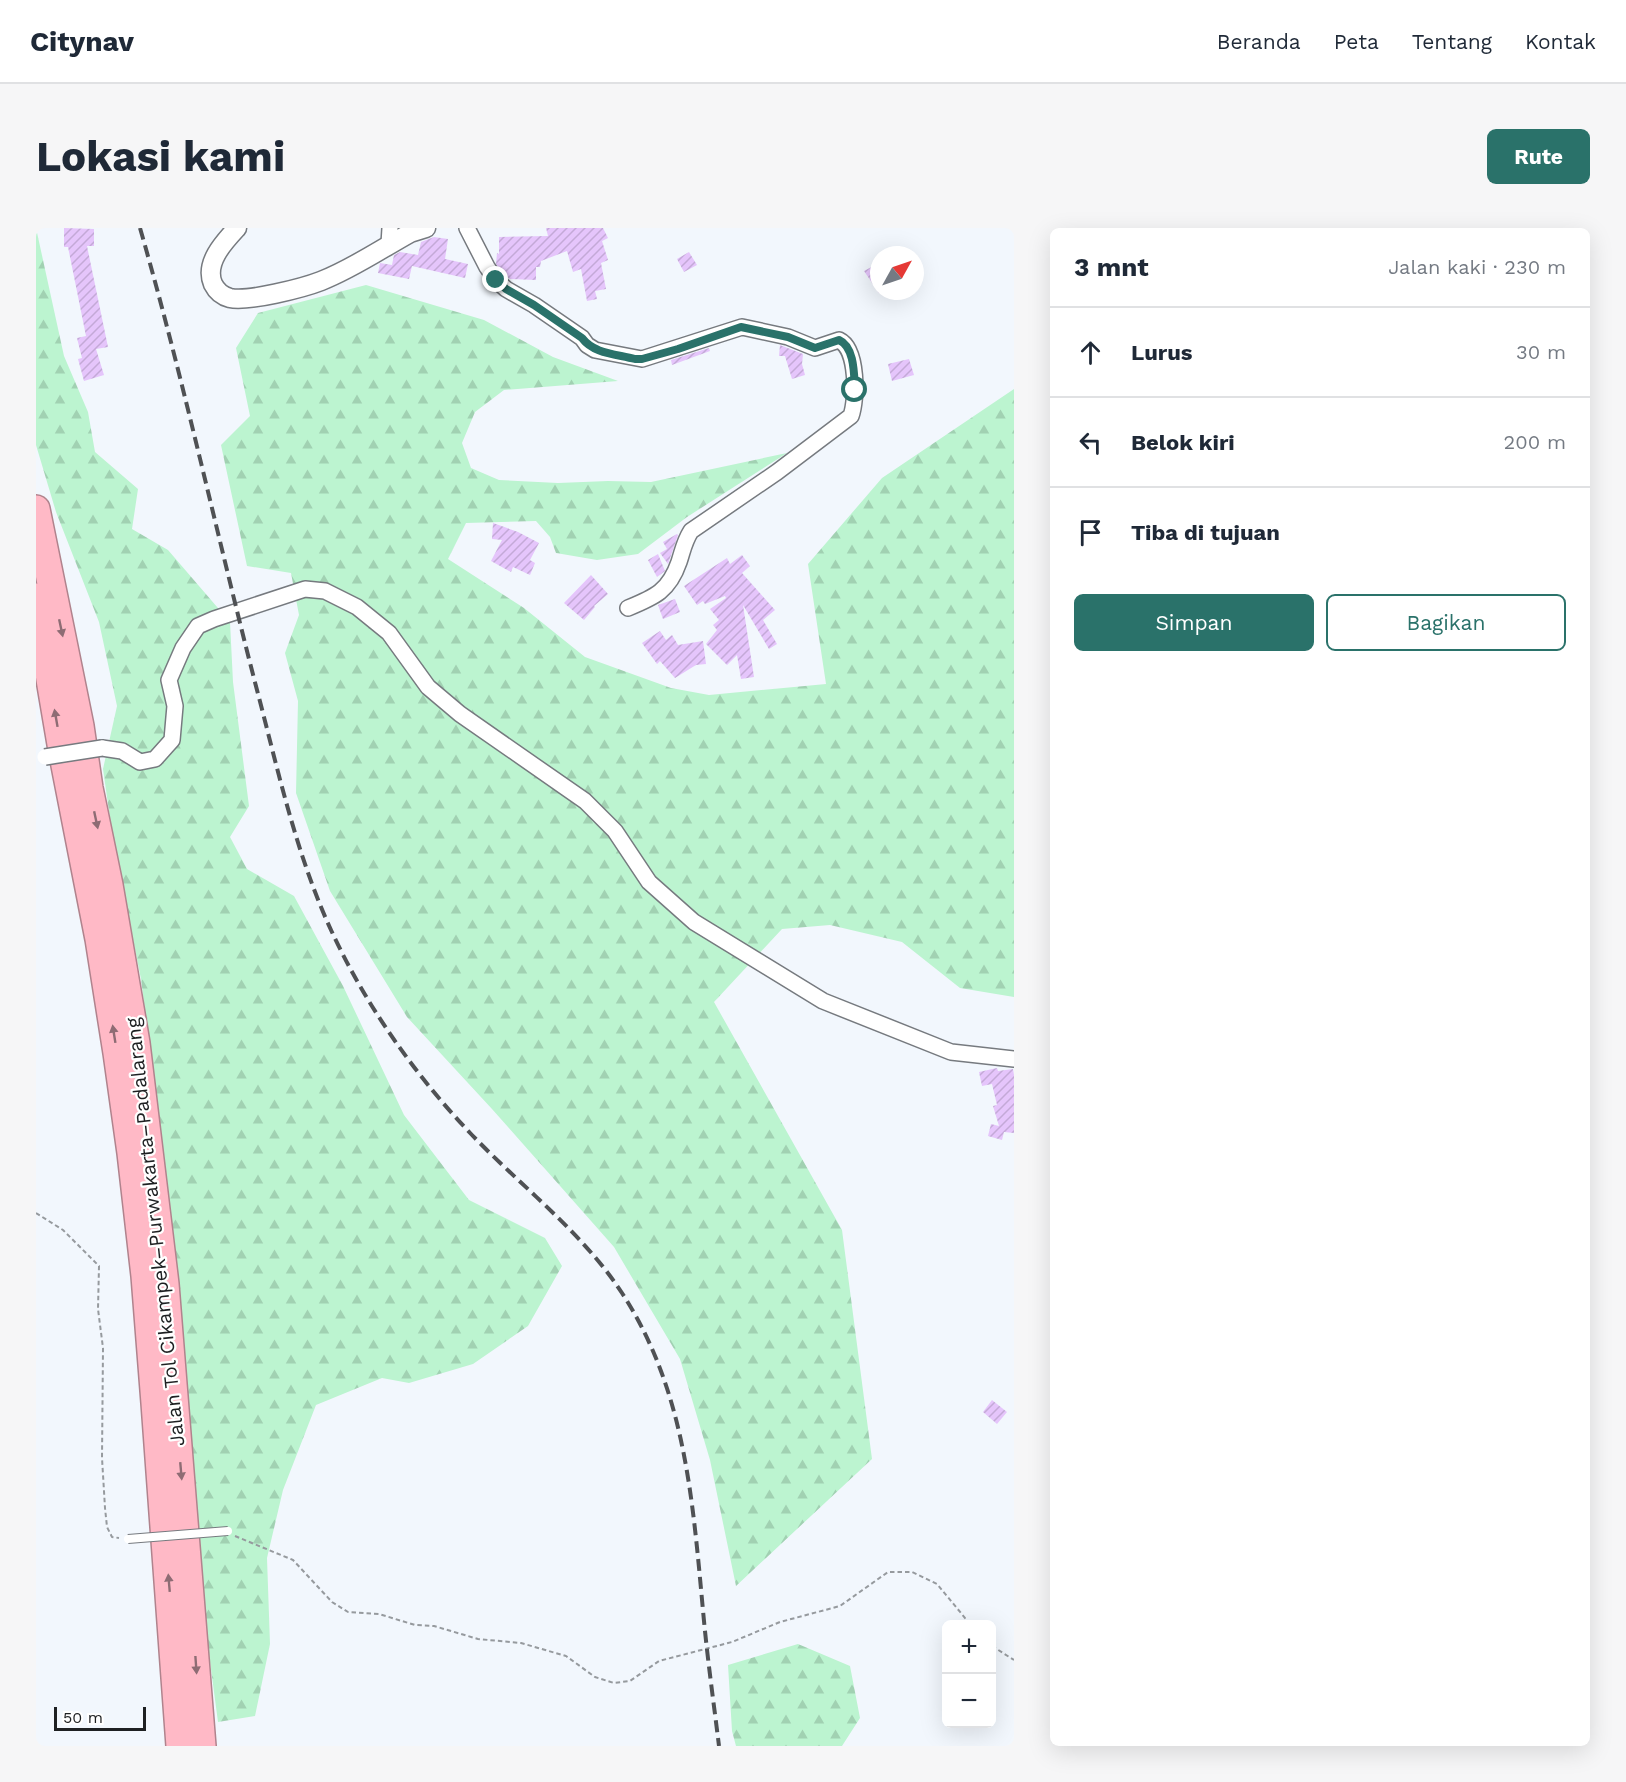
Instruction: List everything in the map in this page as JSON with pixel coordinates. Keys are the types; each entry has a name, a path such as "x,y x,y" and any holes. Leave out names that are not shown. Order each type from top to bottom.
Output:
{"highway":[{"name":"Jalan Tol Cikampek–Purwakarta–Padalarang","path":"36,509 78,715 89,788 110,885 138,1054 166,1295 202,1746"},
{"name":"Jalan Tol Cikampek–Purwakarta–Padalarang","path":"36,597 62,750 99,939 131,1153 155,1403 180,1746"}],"street":[{"path":"237,228 218,252 212,270 212,280 217,291 225,297 235,299 250,298 321,281 389,236 426,228"},
{"path":"467,228 496,280 595,350 642,359 741,327 788,337 815,348 839,340 844,342 847,348 853,366 855,390 854,405 850,416 777,472 692,531 684,543 667,587 651,599 628,608"},
{"path":"41,758 102,748 122,751 140,762 155,759 172,740 175,706 169,680 183,648 198,626 305,589 325,591 357,607 389,633 428,687 460,714 585,801 615,831 649,882 694,922 823,1001 951,1052 1014,1059"}],"lane":[{"path":"128,1539 228,1531"}],"path":[{"path":"36,1213 63,1230 99,1266 98,1309 103,1348 102,1458 105,1508 110,1535 128,1539"},
{"path":"228,1531 247,1542 293,1560 332,1602 348,1612 380,1614 415,1625 434,1626 478,1639 521,1643 566,1656 595,1677 614,1683 630,1681 659,1661 732,1641 780,1622 840,1606 888,1572 912,1572 937,1584 967,1620"},
{"path":"996,1649 1014,1660"}],"green space":[{"path":"36,228 64,356 88,412 95,452 138,489 132,529 168,550 230,622 233,682 249,806 230,837 247,869 294,896 343,986 404,1115 469,1200 545,1238 562,1266 528,1326 473,1364 409,1383 382,1378 316,1405 283,1490 267,1558 270,1644 255,1716 218,1722 190,1511 184,1352 162,1147 141,979 114,846 103,769 117,706 99,622 56,512 36,445"},
{"path":"366,285 484,320 553,357 618,381 504,390 475,412 462,443 471,468 499,480 558,483 651,482 787,453 687,517 638,554 597,560 556,553 550,537 536,521 466,523 448,559 524,608 585,657 671,688 709,695 826,684 808,564 882,478 1014,389 1014,997 960,988 902,942 830,925 782,929 714,1002 842,1230 872,1459 736,1586 710,1460 680,1359 614,1247 407,1017 330,891 296,793 298,701 285,653 299,615 291,573 247,566 221,445 250,416 236,348 258,313"},
{"path":"798,1644 850,1666 860,1718 842,1746 736,1746 732,1731 728,1665"}],"building":[{"path":"64,228 94,229 94,246 87,246 108,347 96,349 104,375 84,381 78,359 82,358 77,338 86,336 68,247 64,247"},
{"path":"546,228 603,228 608,238 602,241 608,260 601,263 606,289 595,291 597,299 587,301 581,269 573,272 567,251 541,261 540,267 536,267 536,280 510,279 503,274 496,264 497,253 499,254 499,237 548,236"},
{"path":"434,237 448,239 445,259 468,264 465,278 412,266 409,279 378,273 380,263 392,265 394,255 400,252 418,255 421,242"},
{"path":"689,252 697,265 684,272 677,259"},
{"path":"870,268 870,280 864,271"},
{"path":"780,345 803,354 802,364 805,375 792,379 785,356 779,356"},
{"path":"709,348 710,351 672,365 671,360"},
{"path":"909,359 914,375 892,381 888,364"},
{"path":"493,523 539,543 530,560 535,563 530,575 513,567 511,572 491,561 502,540 492,539"},
{"path":"677,534 668,564 660,553 667,549 663,542"},
{"path":"658,554 665,571 657,577 648,560"},
{"path":"742,555 750,566 742,573 775,610 763,620 777,644 769,649 743,605 754,677 741,679 737,655 727,665 706,644 717,630 713,625 719,620 710,609 726,598 725,596 705,604 703,601 697,605 684,586 727,558 730,564"},
{"path":"591,575 608,594 594,606 584,620 564,603"},
{"path":"675,599 680,612 663,619 658,605"},
{"path":"660,631 666,640 672,635 678,645 703,641 706,664 696,665 675,678 660,661 657,664 642,643"},
{"path":"997,1068 998,1071 1013,1069 1014,1075 1014,1133 1004,1132 1002,1140 988,1136 991,1124 999,1126 993,1106 997,1105 992,1084 982,1086 979,1072"},
{"path":"992,1400 1007,1412 997,1424 983,1412"}],"railway":[{"path":"140,228 171,343 280,781 308,872 331,930 360,986 412,1064 472,1135 589,1250 622,1293 644,1331 661,1370 674,1410 690,1493 719,1746"}],"route":[{"path":"496,280 506,289 582,338 595,350 635,359 678,349 741,327 788,337 815,348 839,340 844,342 853,366 855,390"}]}
